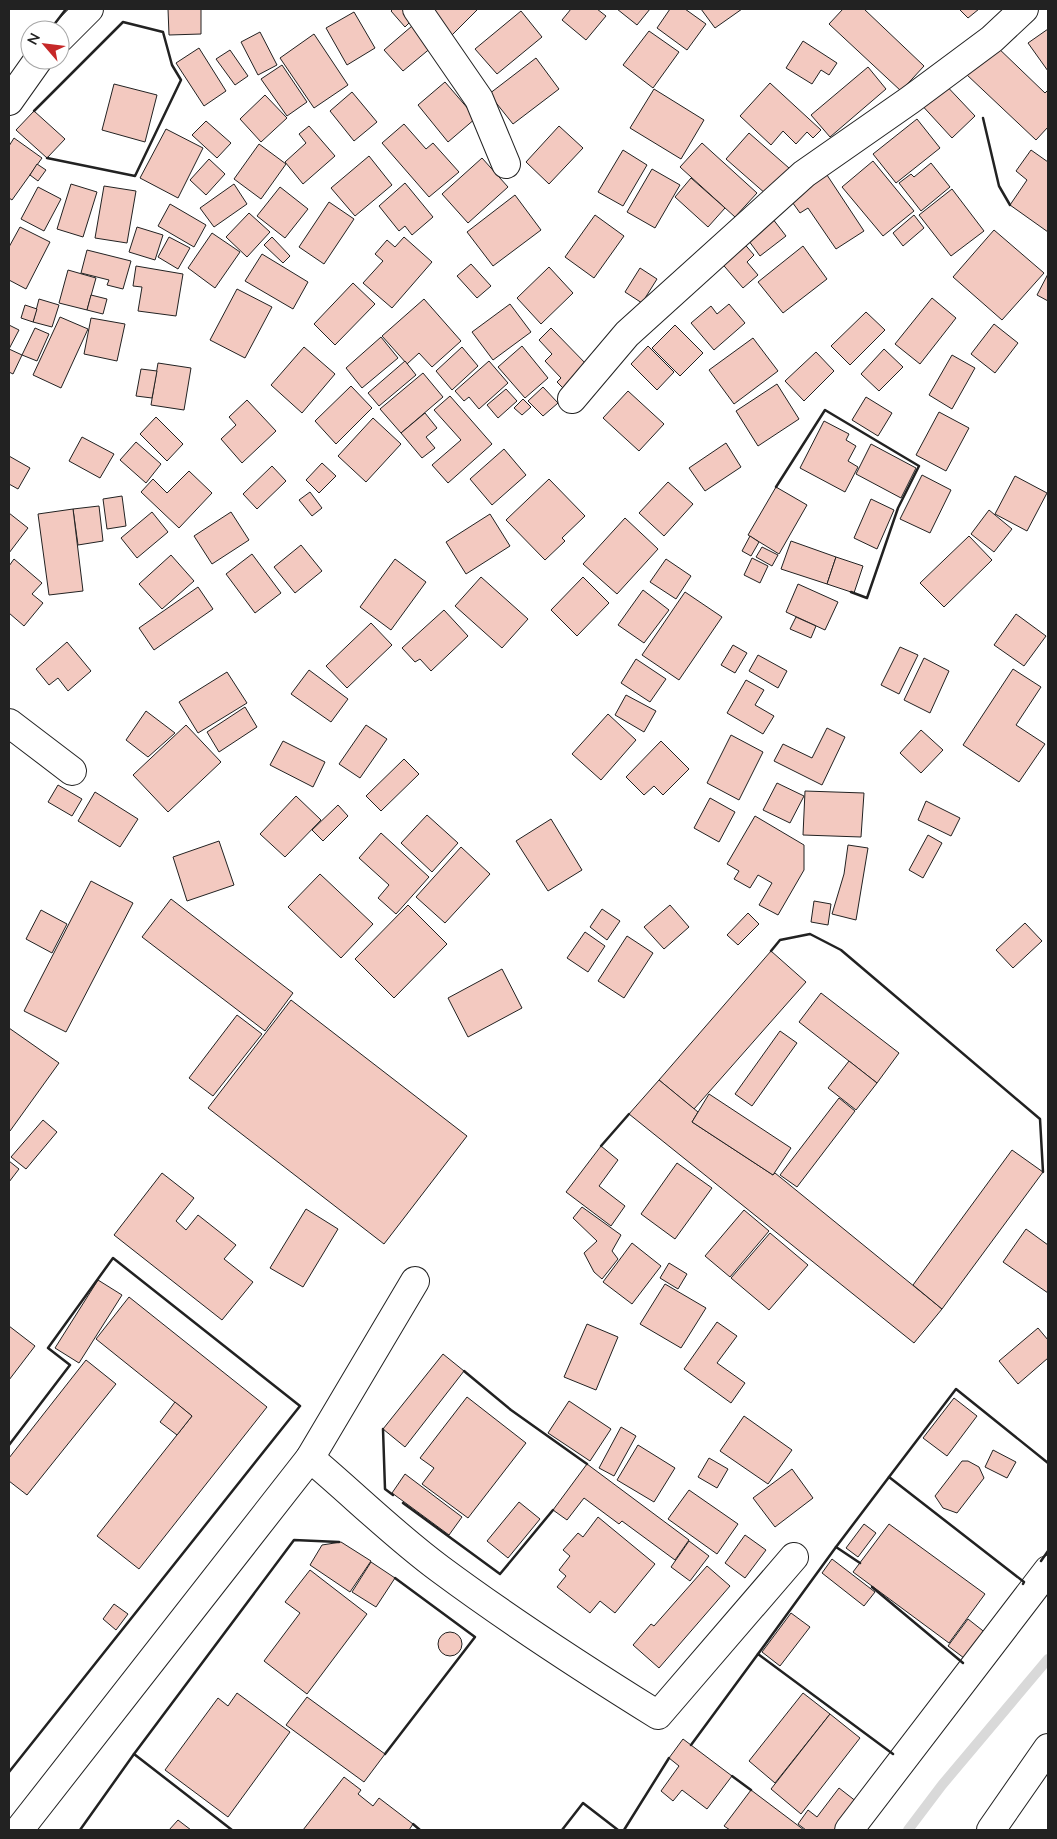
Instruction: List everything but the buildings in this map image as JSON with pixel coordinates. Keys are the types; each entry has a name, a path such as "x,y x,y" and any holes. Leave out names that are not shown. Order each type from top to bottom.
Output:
{"street":[{"path":"70,28 89,9"},
{"path":"417,9 479,99 506,164"},
{"path":"572,399 627,334 804,174 910,100 992,39 1024,9"},
{"path":"9,102 31,70"},
{"path":"9,723 72,771"},
{"path":"19,1830 310,1458 415,1281"},
{"path":"310,1458 373,1514 440,1569 579,1666 658,1716 794,1557"},
{"path":"849,1830 1048,1570"},
{"path":"990,1830 1048,1748"}],"waterway":[{"path":"908,1830 942,1785 1048,1659"}],"wall":[{"path":"58,20 66,9"},
{"path":"34,111 123,22 163,32 172,65 181,80 135,176 47,158"},
{"path":"983,118 999,186 1010,205"},
{"path":"776,487 825,410 919,466 898,508 867,598 851,592"},
{"path":"771,951 780,940 810,934 841,950 1040,1119 1043,1172"},
{"path":"601,1146 629,1114"},
{"path":"9,1445 70,1365 48,1348 113,1258 300,1406 9,1772"},
{"path":"464,1371 511,1410 587,1464"},
{"path":"889,1477 956,1389 1048,1463"},
{"path":"383,1429 385,1489 393,1495"},
{"path":"836,1547 889,1477 1024,1582 1023,1584"},
{"path":"403,1503 500,1574 553,1510"},
{"path":"134,1754 294,1540 339,1542"},
{"path":"758,1654 836,1547 860,1563"},
{"path":"1041,1561 1048,1551"},
{"path":"385,1754 475,1637 395,1578"},
{"path":"872,1587 963,1663"},
{"path":"691,1745 758,1654 893,1754"},
{"path":"80,1830 134,1754 232,1830"},
{"path":"624,1830 669,1758"},
{"path":"732,1776 751,1790"},
{"path":"562,1830 583,1803 618,1830"},
{"path":"413,1824 420,1830"}]}
